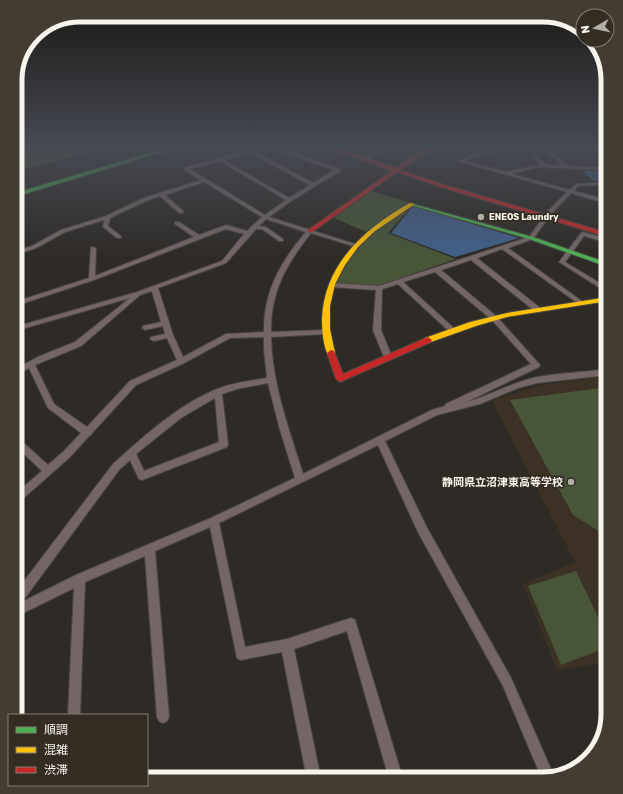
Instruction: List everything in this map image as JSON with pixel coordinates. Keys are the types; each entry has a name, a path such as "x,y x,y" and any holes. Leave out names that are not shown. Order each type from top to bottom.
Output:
{"street":[{"path":"22,189 45,182"},
{"path":"22,193 59,182"},
{"path":"22,251 34,247 63,231 108,217 146,199 200,182"},
{"path":"205,182 266,217 355,245"},
{"path":"258,182 289,200"},
{"path":"308,182 313,185"},
{"path":"22,327 139,293 224,262 248,233 266,217 289,200 318,182"},
{"path":"300,480 272,380 266,334 269,303 280,273 310,231 380,182"},
{"path":"441,182 601,233"},
{"path":"533,182 601,200"},
{"path":"332,285 379,288 530,238 548,215 577,185 601,183"},
{"path":"161,194 182,212"},
{"path":"601,263 530,238 412,204 377,227 355,245 338,270 327,300 325,332 340,379 388,357 453,331 494,318 601,300"},
{"path":"548,215 601,229"},
{"path":"108,217 105,226 119,237"},
{"path":"177,223 199,238"},
{"path":"22,302 92,279 226,227 248,233"},
{"path":"254,228 264,228 281,240"},
{"path":"601,239 583,234 562,262 601,287"},
{"path":"503,247 581,303"},
{"path":"92,248 92,279"},
{"path":"472,257 538,310"},
{"path":"22,608 80,579 214,521 300,480 435,412 536,365 494,318 436,269"},
{"path":"398,282 453,331"},
{"path":"154,287 169,335 181,361"},
{"path":"379,288 377,330 388,357"},
{"path":"22,368 43,358 78,344 139,293"},
{"path":"145,328 166,323"},
{"path":"22,494 67,454 133,383 181,361 229,336 325,332"},
{"path":"154,339 169,335"},
{"path":"31,364 51,406 88,433"},
{"path":"435,412 477,402 516,386 538,380 601,373"},
{"path":"22,593 116,467 131,452 191,406 218,392 237,386 272,380"},
{"path":"131,452 142,476 224,444 218,392"},
{"path":"380,440 422,529 507,682 545,772"},
{"path":"22,447 48,471"},
{"path":"214,521 241,654 287,645 351,624 394,772"},
{"path":"150,548 163,717"},
{"path":"74,714 80,579"},
{"path":"287,645 313,772"}],"shaded area":[{"name":"静岡県立沼津東高等学校","path":"601,377 601,663 557,670 523,584 575,562 492,401 541,385"}],"green space":[{"path":"372,191 414,204 388,233 456,259 377,286 336,284 357,245 369,233 334,218"},
{"path":"601,388 601,533 573,515 510,400"},
{"path":"576,571 601,623 601,650 561,665 528,586"}],"water":[{"path":"413,206 519,238 455,257 391,233"}],"traffic: fast":[{"path":"22,193 59,182"},
{"path":"412,204 531,238 601,263"}],"traffic: slow":[{"path":"331,353 326,329 326,306 332,284 342,264 356,246 372,230 391,216 412,204"},
{"path":"428,340 473,324 507,315 601,300"}],"traffic: jam":[{"path":"310,231 380,182"},
{"path":"431,182 601,233"},
{"path":"331,353 340,379 428,340"}],"place":[{"name":"ENEOS Laundry","path":"481,217"},
{"name":"静岡県立沼津東高等学校","path":"571,482"}]}
